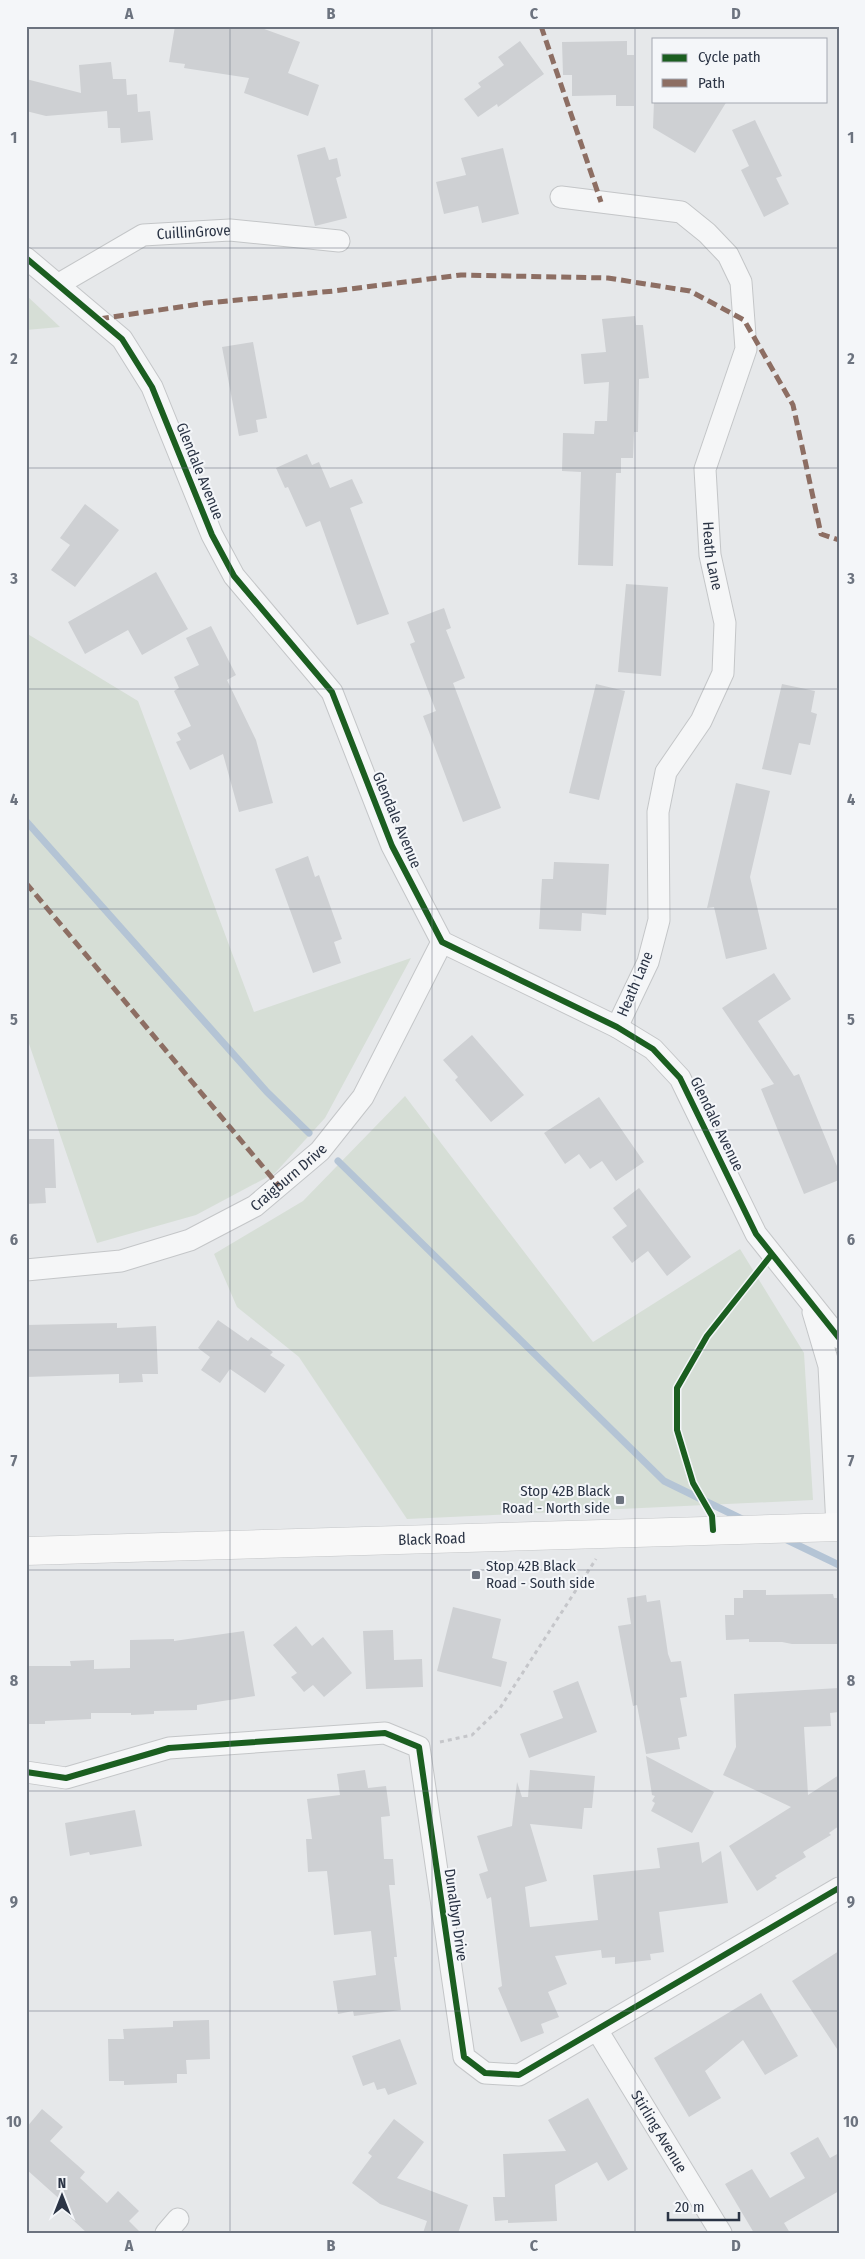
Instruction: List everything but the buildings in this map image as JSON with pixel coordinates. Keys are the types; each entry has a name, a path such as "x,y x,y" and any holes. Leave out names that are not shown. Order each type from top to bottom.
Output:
{"main road":[{"name":"Black Road","path":"26,1550 838,1527"}],"street":[{"name":"Heath Lane","path":"561,196 681,212 707,233 728,256 741,282 746,349 705,469 710,555 725,623 723,673 701,721 666,772 658,812 659,920 648,962 617,1027"},
{"name":"CuillinGrove","path":"59,284 143,235 230,230 339,241"},
{"name":"Glendale Avenue","path":"26,258 122,339 152,387 212,535 234,576 332,692 392,846 442,942 617,1027 653,1049 680,1078 756,1234 839,1338"},
{"name":"Craigburn Drive","path":"26,1270 121,1261 190,1240 255,1206 320,1151 363,1097 442,942"},
{"name":"Glendale Avenue","path":"810,1302 829,1366 838,1527"},
{"path":"26,1772 66,1778 169,1748 385,1733 419,1747"},
{"name":"Dunalbyn Drive","path":"419,1747 464,2057 485,2073 519,2075 839,1888"},
{"name":"Stirling Avenue","path":"597,2030 721,2233"}],"path":[{"path":"419,1747 472,1735 500,1708 612,1533"}],"shaded area":[{"path":"26,295 60,327 26,330"},
{"path":"26,633 138,701 254,1012 411,958 325,1118 275,1173 196,1215 97,1243 26,1035"},
{"path":"405,1096 593,1342 740,1249 804,1353 813,1500 407,1519 299,1357 237,1307 214,1254 303,1201"}],"waterway":[{"path":"26,821 267,1092 309,1133"},
{"path":"338,1161 664,1481 744,1520"},
{"path":"783,1538 839,1565"}],"marked path":[{"path":"541,26 601,202"},
{"path":"99,319 206,303 334,291 461,275 608,278 690,291 744,320 793,405 821,534 839,540"},
{"path":"26,883 279,1186"}],"cycle path":[{"path":"26,258 122,339 152,387 212,535 234,576 332,692 392,846 442,942 617,1027 653,1049 680,1078 756,1234 839,1338"},
{"path":"713,1530 712,1516 693,1483 677,1430 677,1388 707,1336 772,1254"},
{"path":"26,1772 66,1778 169,1748 385,1733 419,1747 464,2057 485,2073 519,2075 839,1888"}],"place":[{"name":"Stop 42B Black Road - North side","path":"620,1500"},
{"name":"Stop 42B Black Road - South side","path":"476,1575"}]}
